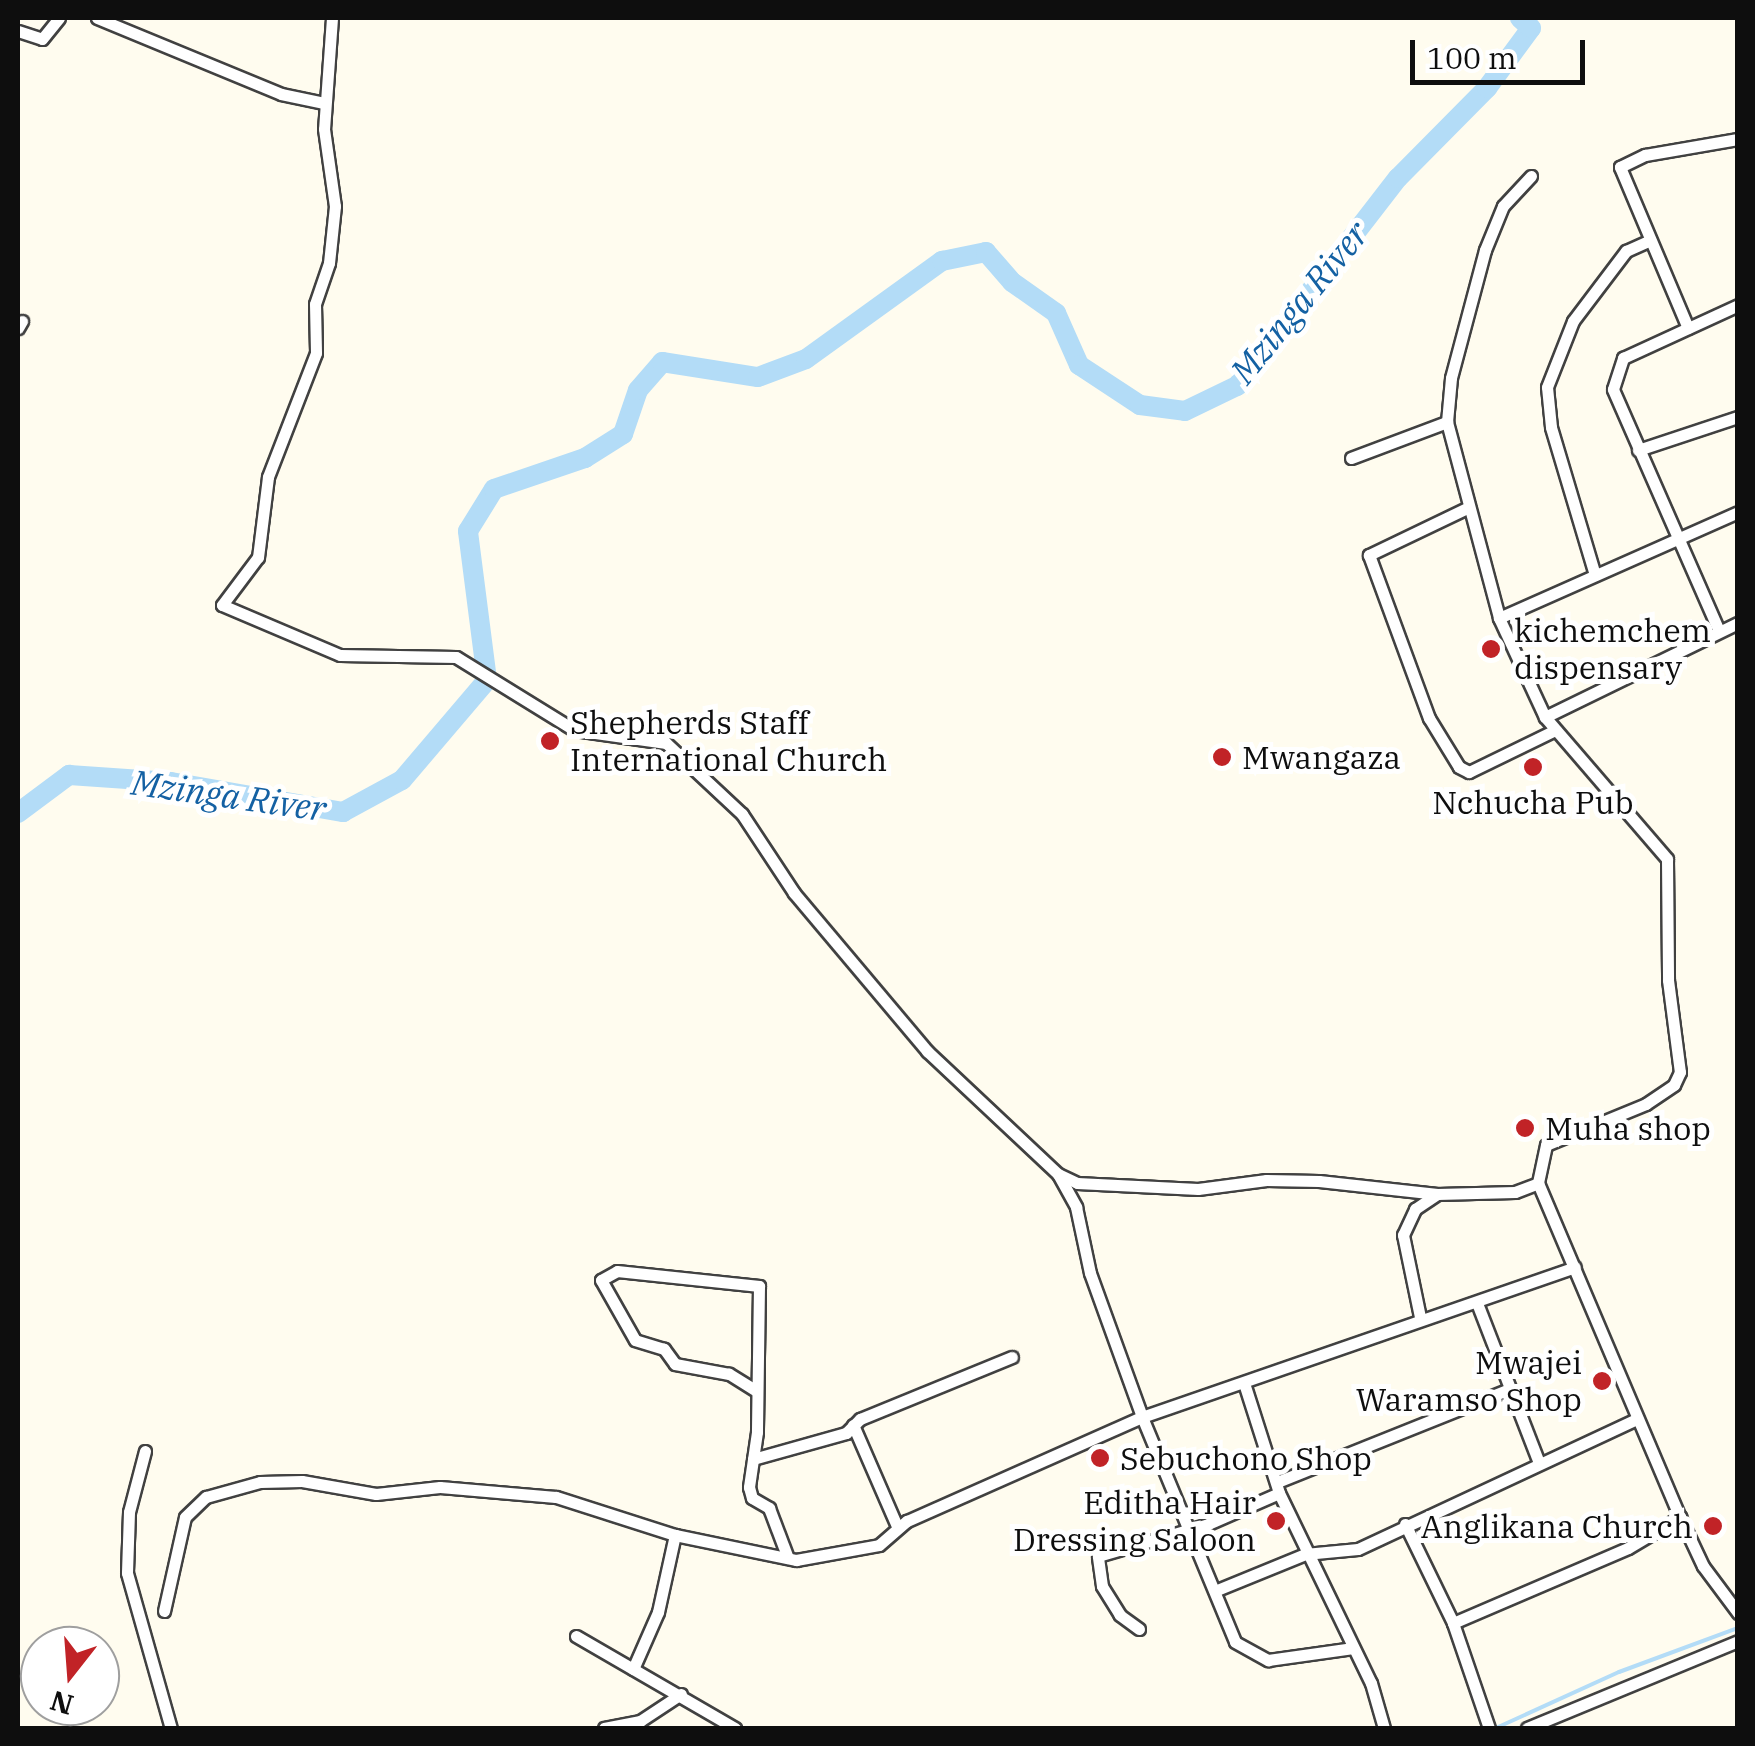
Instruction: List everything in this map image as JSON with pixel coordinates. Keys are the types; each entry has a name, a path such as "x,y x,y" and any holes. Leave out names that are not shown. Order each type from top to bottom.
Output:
{"street":[{"path":"18,31 42,39 59,18"},
{"path":"97,18 113,20 281,94 324,103"},
{"path":"332,18 324,103 335,206 329,262 315,304 316,353 268,478 258,556 222,605 340,654 456,657 574,730 666,742 742,814 794,893 927,1051 1058,1174 1076,1207 1090,1273 1142,1417 1218,1590 1235,1642 1260,1658 1291,1660 1353,1648"},
{"path":"1688,328 1673,285 1646,242 1620,167 1645,155 1738,139"},
{"path":"1531,176 1503,206 1484,250 1451,378 1447,422 1498,618 1544,717 1667,859 1668,980 1680,1072 1674,1085 1646,1104 1585,1124 1546,1146 1538,1183 1544,1207 1575,1267 1636,1420 1680,1517 1703,1566 1738,1613"},
{"path":"1595,575 1551,427 1547,387 1573,322 1626,252 1646,242"},
{"path":"1720,631 1613,389 1623,358 1738,305"},
{"path":"1638,450 1738,417"},
{"path":"1351,458 1447,422"},
{"path":"1467,508 1369,555 1429,718 1459,767 1469,772 1553,731"},
{"path":"1498,618 1679,533 1738,512"},
{"path":"1544,717 1738,623"},
{"path":"1058,1174 1092,1187 1198,1189 1266,1180 1437,1194 1515,1192 1538,1183"},
{"path":"1420,1317 1403,1235 1414,1209 1437,1194"},
{"path":"164,1611 184,1517 206,1497 260,1482 302,1481 376,1494 440,1487 556,1497 675,1536 788,1558 879,1545 897,1526 1142,1417 1420,1317 1477,1303 1575,1267"},
{"path":"755,1390 729,1374 675,1364 664,1348 635,1340 602,1290 603,1278 617,1271 758,1286 752,1498 769,1508 788,1558"},
{"path":"1477,1303 1539,1463"},
{"path":"753,1459 788,1452 1012,1357"},
{"path":"1244,1383 1304,1554 1353,1648 1384,1728"},
{"path":"1139,1630 1120,1615 1102,1586 1098,1556 1191,1526 1509,1389"},
{"path":"1218,1590 1304,1554 1358,1549 1636,1420"},
{"path":"853,1426 897,1526"},
{"path":"145,1451 129,1512 129,1594 171,1728"},
{"path":"1453,1622 1628,1548 1680,1517"},
{"path":"1405,1524 1453,1622 1489,1728"},
{"path":"633,1669 658,1612 675,1536"},
{"path":"576,1636 735,1728"},
{"path":"1528,1728 1738,1641"},
{"path":"604,1728 640,1721 681,1694"}],"waterway":[{"name":"Mzinga River","path":"18,813 69,775 171,782 343,812 402,780 487,680 468,531 494,489 585,458 623,434 638,390 662,362 758,377 806,359 942,261 986,252 1012,282 1056,313 1079,365 1140,405 1185,411 1237,386 1398,178 1487,88 1531,28 1520,18"},
{"path":"1496,1728 1619,1672 1738,1628"}],"place":[{"name":"kichemchem dispensary","path":"1491,649"},
{"name":"Shepherds Staff International Church","path":"550,741"},
{"name":"Mwangaza","path":"1222,757"},
{"name":"Nchucha Pub","path":"1533,767"},
{"name":"Muha shop","path":"1525,1128"},
{"name":"Mwajei Waramso Shop","path":"1602,1381"},
{"name":"Sebuchono Shop","path":"1100,1458"},
{"name":"Editha Hair Dressing Saloon","path":"1276,1521"},
{"name":"Anglikana Church","path":"1713,1526"}]}
